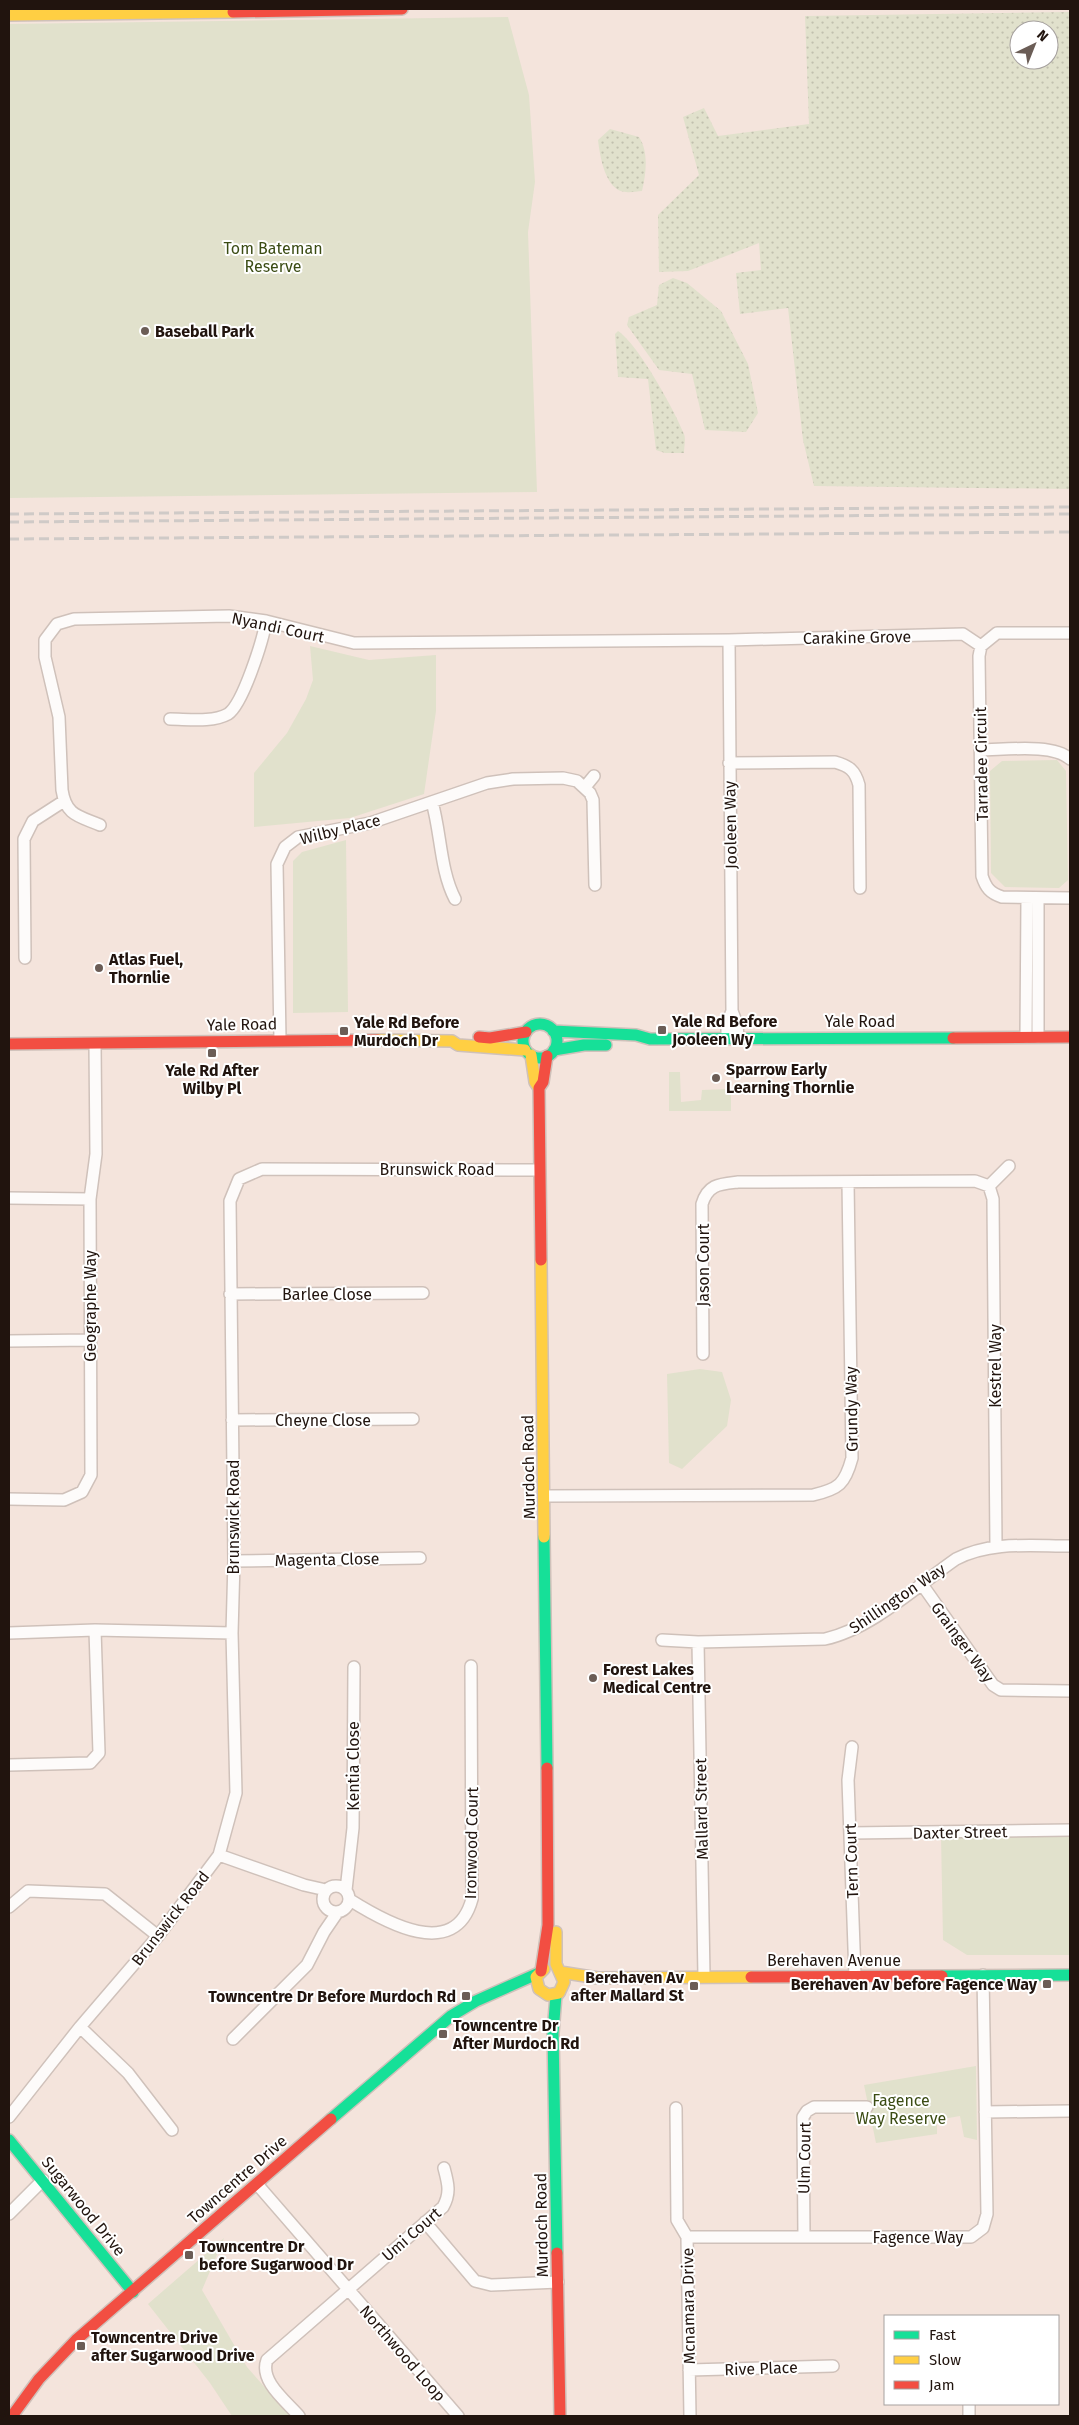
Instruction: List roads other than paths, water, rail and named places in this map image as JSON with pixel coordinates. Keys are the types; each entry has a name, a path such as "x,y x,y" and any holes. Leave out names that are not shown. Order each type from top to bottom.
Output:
{"main road":[{"path":"9,15 402,9"},
{"path":"550,1053 557,1041 553,1031 547,1026 539,1024 531,1026 523,1040 528,1052 540,1058 550,1053 584,1045 615,1047"},
{"name":"Yale Road","path":"553,1031 636,1035 650,1039 1070,1036"},
{"name":"Yale Road","path":"452,1041 458,1037 490,1038 526,1032"},
{"name":"Yale Road","path":"9,1037 32,1044"},
{"name":"Yale Road","path":"629,1046 637,1046 650,1039"},
{"name":"Yale Road","path":"9,1044 280,1040 452,1041 458,1045 528,1052"},
{"name":"Murdoch Road","path":"528,1052 535,1082 539,1088"},
{"name":"Murdoch Road","path":"550,1053 543,1082 539,1088 548,1846 545,1956 536,1982 553,2033"},
{"name":"Murdoch Road","path":"548,1846 555,1904 558,1971 563,1977 553,2033 560,2416"},
{"path":"540,1972 551,1968 558,1971"},
{"name":"Berehaven Avenue","path":"558,1971 598,1978 1070,1975"},
{"name":"Towncentre Drive","path":"12,2416 39,2379 60,2355 427,2035 459,2012 491,1994 504,1990 540,1972"},
{"name":"Berehaven Avenue","path":"559,1992 598,1978"},
{"name":"Towncentre Drive","path":"504,1990 540,1992"},
{"path":"540,1992 548,1996 559,1992"},
{"name":"Sugarwood Drive","path":"9,2140 133,2292"}],"street":[{"name":"Nyandi Court","path":"64,801 59,717 45,657 45,640 57,624 74,618 229,616 266,621 354,643 729,640"},
{"path":"170,719 212,719 228,714 239,700 262,642 266,621"},
{"path":"981,646 997,633 1070,633"},
{"name":"Carakine Grove","path":"729,640 963,634 981,646"},
{"name":"Jooleen Way","path":"729,640 732,1011 727,1024 732,1038"},
{"name":"Tarradee Circuit","path":"981,646 979,656 982,876 985,886 993,894 1002,897 1070,898"},
{"path":"980,750 1052,750 1064,753 1070,759"},
{"path":"729,763 852,761 859,785 860,888"},
{"path":"594,776 584,787 590,793 595,808 595,886"},
{"name":"Wilby Place","path":"280,1040 277,864 285,847 298,837 363,825 487,783 513,779 570,779 584,787"},
{"path":"26,958 24,839 33,821 64,801 72,814 100,825"},
{"path":"432,802 438,822 448,887 454,899"},
{"path":"1026,1037 1032,898"},
{"path":"1032,898 1038,1037"},
{"name":"Geographe Way","path":"9,1499 64,1500 82,1492 92,1475 90,1199 96,1154 95,1044"},
{"path":"848,1182 975,1181 989,1186 1009,1166"},
{"name":"Brunswick Road","path":"9,2117 80,2027 158,1936 219,1855 236,1793 232,1633 234,1561 230,1201 239,1179 262,1169 539,1170"},
{"name":"Grundy Way","path":"544,1496 813,1495 833,1490 846,1478 852,1458 848,1182"},
{"name":"Jason Court","path":"703,1354 702,1204 708,1190 719,1184 848,1182"},
{"name":"Kestrel Way","path":"989,1186 993,1199 996,1546"},
{"path":"9,1198 90,1199"},
{"name":"Barlee Close","path":"230,1294 423,1293"},
{"path":"9,1341 90,1340"},
{"name":"Cheyne Close","path":"232,1420 413,1419"},
{"name":"Shillington Way","path":"662,1640 698,1642 825,1639 838,1636 863,1625 956,1558 970,1552 996,1546 1070,1546"},
{"name":"Magenta Close","path":"234,1561 420,1558"},
{"name":"Grainger Way","path":"921,1583 993,1686 1002,1690 1070,1691"},
{"path":"9,1633 95,1630 232,1633"},
{"path":"9,1765 90,1763 99,1753 95,1630"},
{"name":"Mallard Street","path":"698,1642 704,1976"},
{"name":"Ironwood Court","path":"219,1855 304,1885 413,1931 432,1935 448,1931 463,1920 469,1910 472,1899 471,1666"},
{"name":"Kentia Close","path":"233,2039 307,1965 324,1932 348,1865 353,1828 354,1667"},
{"name":"Tern Court","path":"852,1747 848,1780 855,1976"},
{"name":"Daxter Street","path":"850,1833 1070,1830"},
{"path":"9,1907 28,1891 105,1894 158,1936"},
{"name":"Fagence Way","path":"687,2237 970,2237 983,2228 987,2214 983,1975"},
{"path":"80,2027 128,2073 172,2130"},
{"name":"Brunswick Road","path":"9,2106 30,2090"},
{"name":"Ulm Court","path":"804,2237 803,2116 807,2110 814,2107 867,2107"},
{"name":"Mcnamara Drive","path":"676,2108 677,2220 687,2237 690,2416"},
{"path":"985,2112 1070,2111"},
{"name":"Umi Court","path":"347,2289 443,2207 449,2198 449,2188 444,2168"},
{"path":"9,2214 43,2180"},
{"name":"Northwood Loop","path":"257,2184 458,2416"},
{"path":"425,2222 475,2281 491,2285 558,2282"},
{"name":"Northwood Loop","path":"299,2416 267,2379 264,2369 267,2360 347,2289"},
{"name":"Rive Place","path":"689,2370 834,2366"}],"railway":[{"path":"9,514 1070,507"},
{"path":"9,522 1070,514"},
{"path":"9,539 1070,532"}],"place":[{"name":"Baseball Park","path":"145,331"},
{"name":"Atlas Fuel, Thornlie","path":"99,968"},
{"name":"Yale Rd Before Jooleen Wy","path":"662,1030"},
{"name":"Yale Rd Before Murdoch Dr","path":"344,1031"},
{"name":"Yale Rd After Wilby Pl","path":"212,1053"},
{"name":"Sparrow Early Learning Thornlie","path":"716,1078"},
{"name":"Forest Lakes Medical Centre","path":"593,1678"},
{"name":"Berehaven Av before Fagence Way","path":"1047,1984"},
{"name":"Berehaven Av after Mallard St","path":"694,1986"},
{"name":"Towncentre Dr Before Murdoch Rd","path":"466,1996"},
{"name":"Towncentre Dr After Murdoch Rd","path":"443,2034"},
{"name":"Towncentre Dr before Sugarwood Dr","path":"189,2255"},
{"name":"Towncentre Drive after Sugarwood Drive","path":"81,2346"}],"park label":[{"name":"Tom Bateman Reserve","path":"273,257"},
{"name":"Fagence Way Reserve","path":"901,2109"}]}
